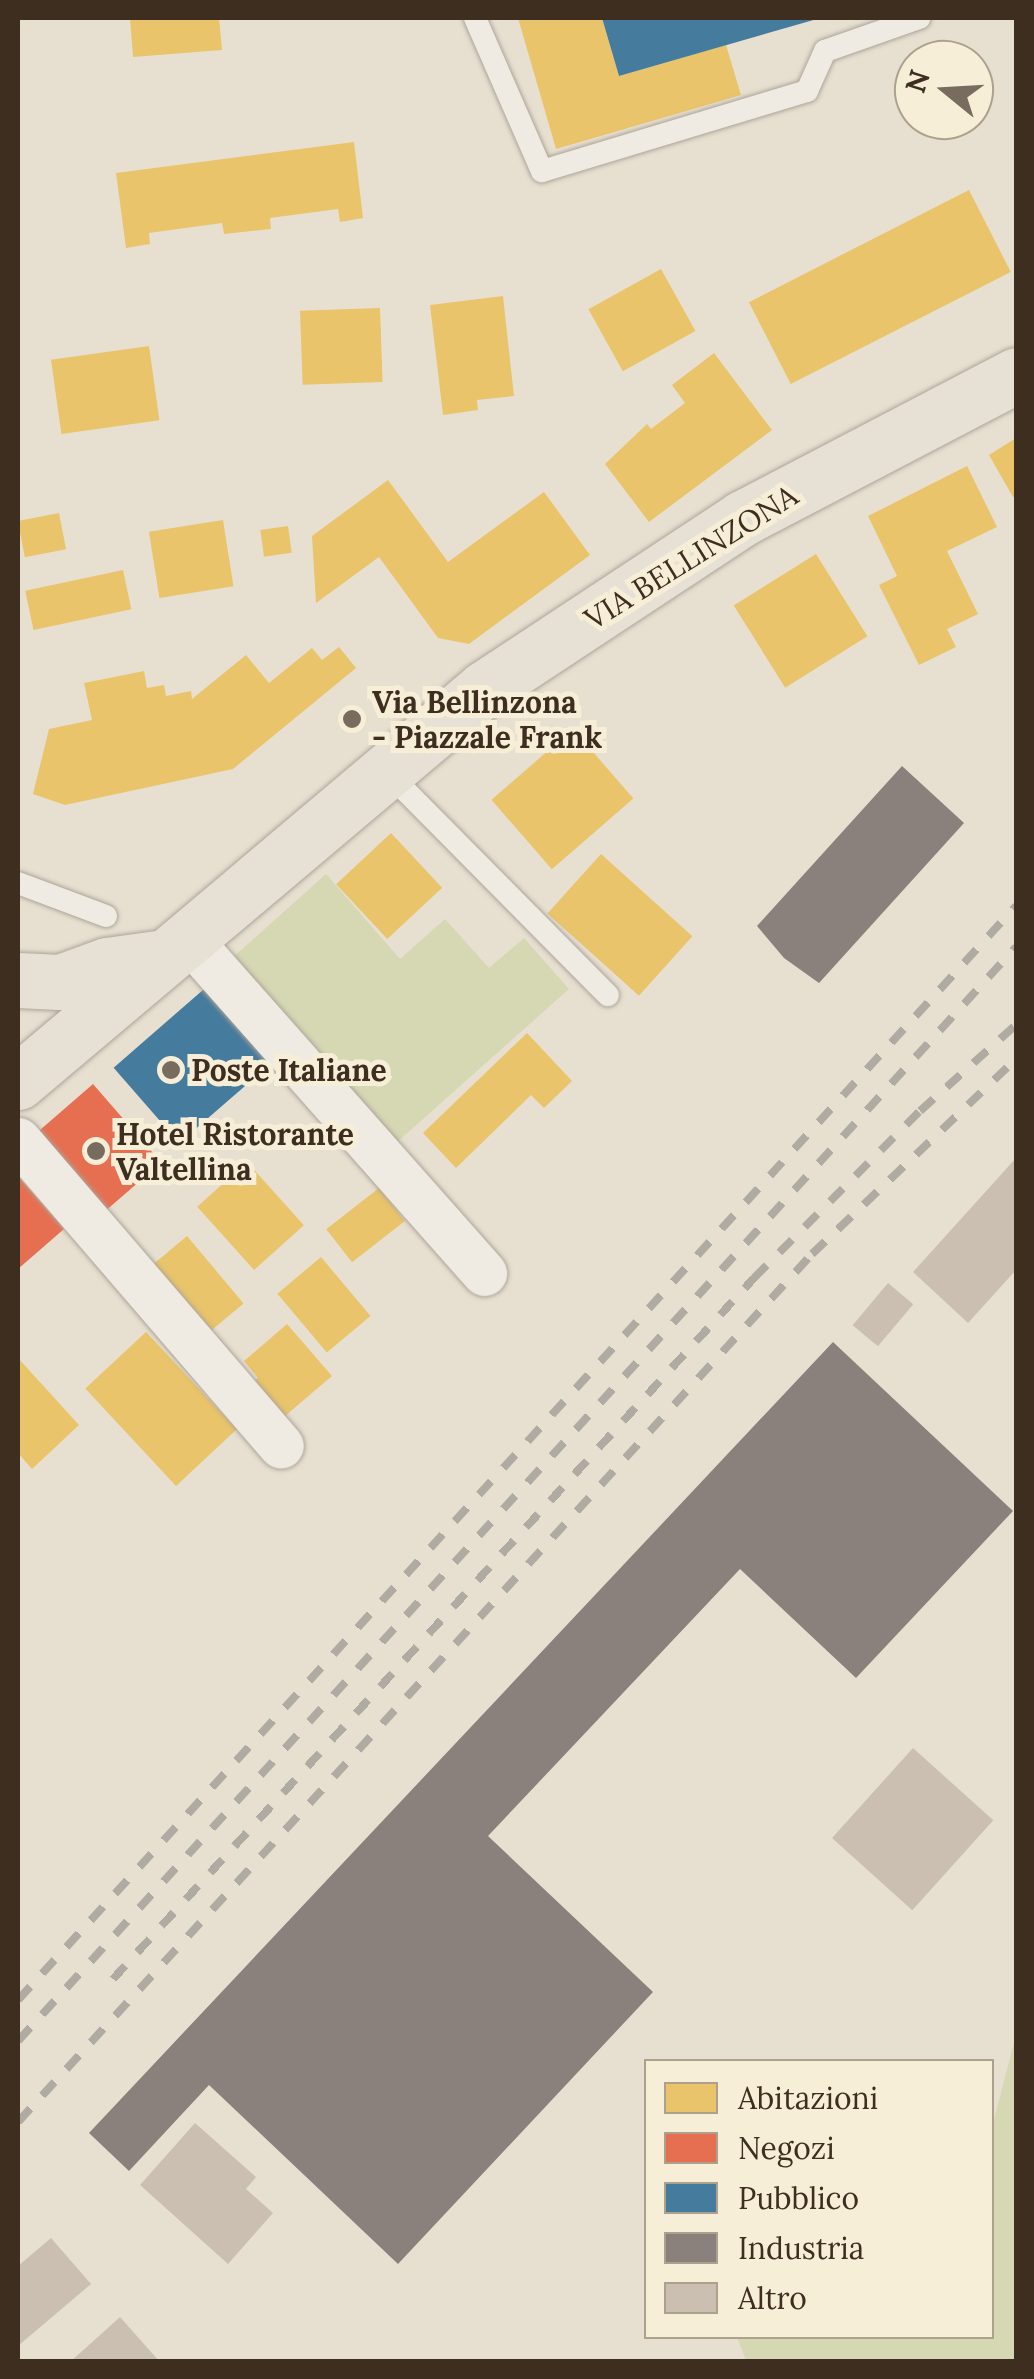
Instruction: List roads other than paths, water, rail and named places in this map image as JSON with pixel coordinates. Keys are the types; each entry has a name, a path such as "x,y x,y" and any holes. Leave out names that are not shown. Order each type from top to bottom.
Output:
{"main road":[{"name":"VIA BELLINZONA","path":"18,1082 174,946 485,688 743,518 1016,375"},
{"path":"18,980 60,982 174,946"}],"street":[{"path":"174,946 484,1273"},
{"path":"18,1140 280,1446"}],"lane":[{"path":"475,18 542,171 807,91 824,51 920,18"},
{"path":"384,769 608,995"},
{"path":"18,883 106,916"}],"railway":[{"path":"18,2000 1016,906"},
{"path":"18,2041 1016,947"},
{"path":"113,1979 754,1278 920,1111 1016,1025"},
{"path":"18,2122 812,1254 1016,1059"}],"place":[{"name":"Via Bellinzona - Piazzale Frank","path":"352,719"},
{"name":"Poste Italiane","path":"171,1070"},
{"name":"Hotel Ristorante Valtellina","path":"96,1151"}]}
